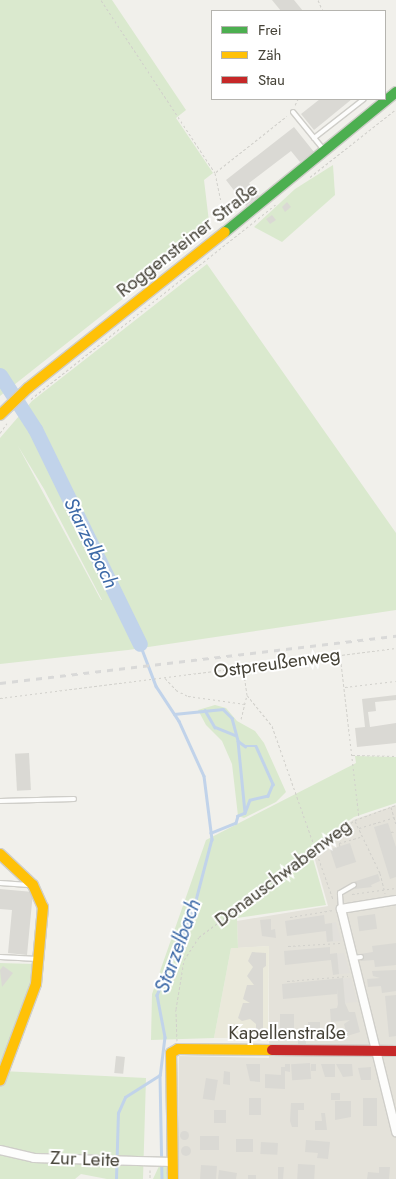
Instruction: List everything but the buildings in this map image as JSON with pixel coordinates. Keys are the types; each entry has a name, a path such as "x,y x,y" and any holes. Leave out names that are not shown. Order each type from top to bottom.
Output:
{"street":[{"name":"Roggensteiner Straße","path":"5,414 326,152 390,97"},
{"path":"0,854 33,885 44,907 36,984 0,1081"},
{"path":"396,900 340,906 349,942 357,958 358,975 364,983 396,1132"},
{"name":"Kapellenstraße","path":"178,1049 396,1051"},
{"path":"173,1179 170,1162 171,1053 178,1049"},
{"name":"Zur Leite","path":"0,1150 34,1158 170,1162"}],"lane":[{"path":"314,138 363,100"},
{"path":"293,112 326,152"},
{"path":"0,801 74,799"},
{"path":"0,883 33,885"},
{"path":"340,906 339,896 342,890 354,885"},
{"path":"0,957 40,960"}],"path":[{"path":"101,0 215,172 223,218 231,228"},
{"path":"215,172 293,112 298,100"},
{"path":"303,180 332,162 396,109"},
{"path":"30,393 277,202"},
{"path":"0,432 5,414"},
{"name":"Ostpreußenweg","path":"0,698 396,648"},
{"path":"340,654 359,817"},
{"path":"241,719 247,695 243,668"},
{"path":"165,678 176,690 188,696 245,704"},
{"path":"344,687 396,681"},
{"path":"247,695 272,726 332,898 340,906"},
{"path":"351,755 396,756"},
{"name":"Donauschwabenweg","path":"178,1049 176,1010 184,960 190,948 223,917 315,847 359,817 396,805"},
{"path":"390,807 396,824"},
{"path":"358,828 394,817"},
{"path":"355,820 360,836 384,889 387,901"},
{"path":"391,832 396,831"},
{"path":"340,846 339,843 360,836"},
{"path":"332,898 396,888"},
{"path":"290,917 340,906"},
{"path":"288,946 349,942"},
{"path":"287,981 358,975"},
{"path":"150,1179 153,1162"}],"shaded area":[{"path":"396,805 396,1179 177,1179 179,1056 269,1058 269,946 238,948 237,921 328,906 312,849 353,820"},
{"path":"336,922 341,941 327,942 325,924"},
{"path":"269,946 268,1038 214,1038 231,948"},
{"path":"344,953 350,973 333,975 331,954"},
{"path":"351,978 357,1002 338,1004 337,979"}],"green space":[{"path":"0,0 112,0 186,110 176,118 213,173 204,180 210,230 0,396"},
{"path":"333,165 335,195 282,242 254,227 295,189"},
{"path":"207,264 396,533 396,610 128,650 0,664 0,438 32,401","holes":["18,446 44,489 102,600"]},
{"path":"215,705 226,708 237,721 255,731 264,743 286,792 276,802 244,818 238,816 232,764 222,741 206,725 198,710"},
{"path":"355,756 396,757 396,803 354,817 310,848 326,905 237,918 238,948 231,948 214,1038 151,1040 152,994 206,840 356,763"},
{"path":"0,963 34,964 23,1015 2,1071 146,1078 143,1179 107,1179 81,1174 75,1179 0,1179"},
{"path":"159,1166 166,1167 168,1179 153,1179"}],"waterway":[{"name":"Starzelbach","path":"0,375 35,429 140,644"},
{"name":"Starzelbach","path":"140,644 156,686 179,721 204,776 212,839 194,908 157,995 165,1037 160,1075 162,1179"},
{"name":"Starzelbach","path":"174,714 223,709 232,718 238,741 245,746 256,746 273,784 268,796 250,800 245,813 238,816 236,823 211,833"},
{"name":"Starzelbach","path":"205,710 215,727 235,735"},
{"name":"Starzelbach","path":"238,741 245,812"},
{"path":"116,1179 118,1113 125,1097 160,1075"}],"railway":[{"path":"0,683 396,636"}],"traffic: fast":[{"path":"225,232 396,92"}],"traffic: slow":[{"path":"0,415 28,388 225,232"},
{"path":"0,854 33,885 43,907 36,984 0,1081"},
{"path":"173,1179 171,1053 178,1049 272,1050"}],"traffic: jam":[{"path":"272,1050 396,1051"}]}
